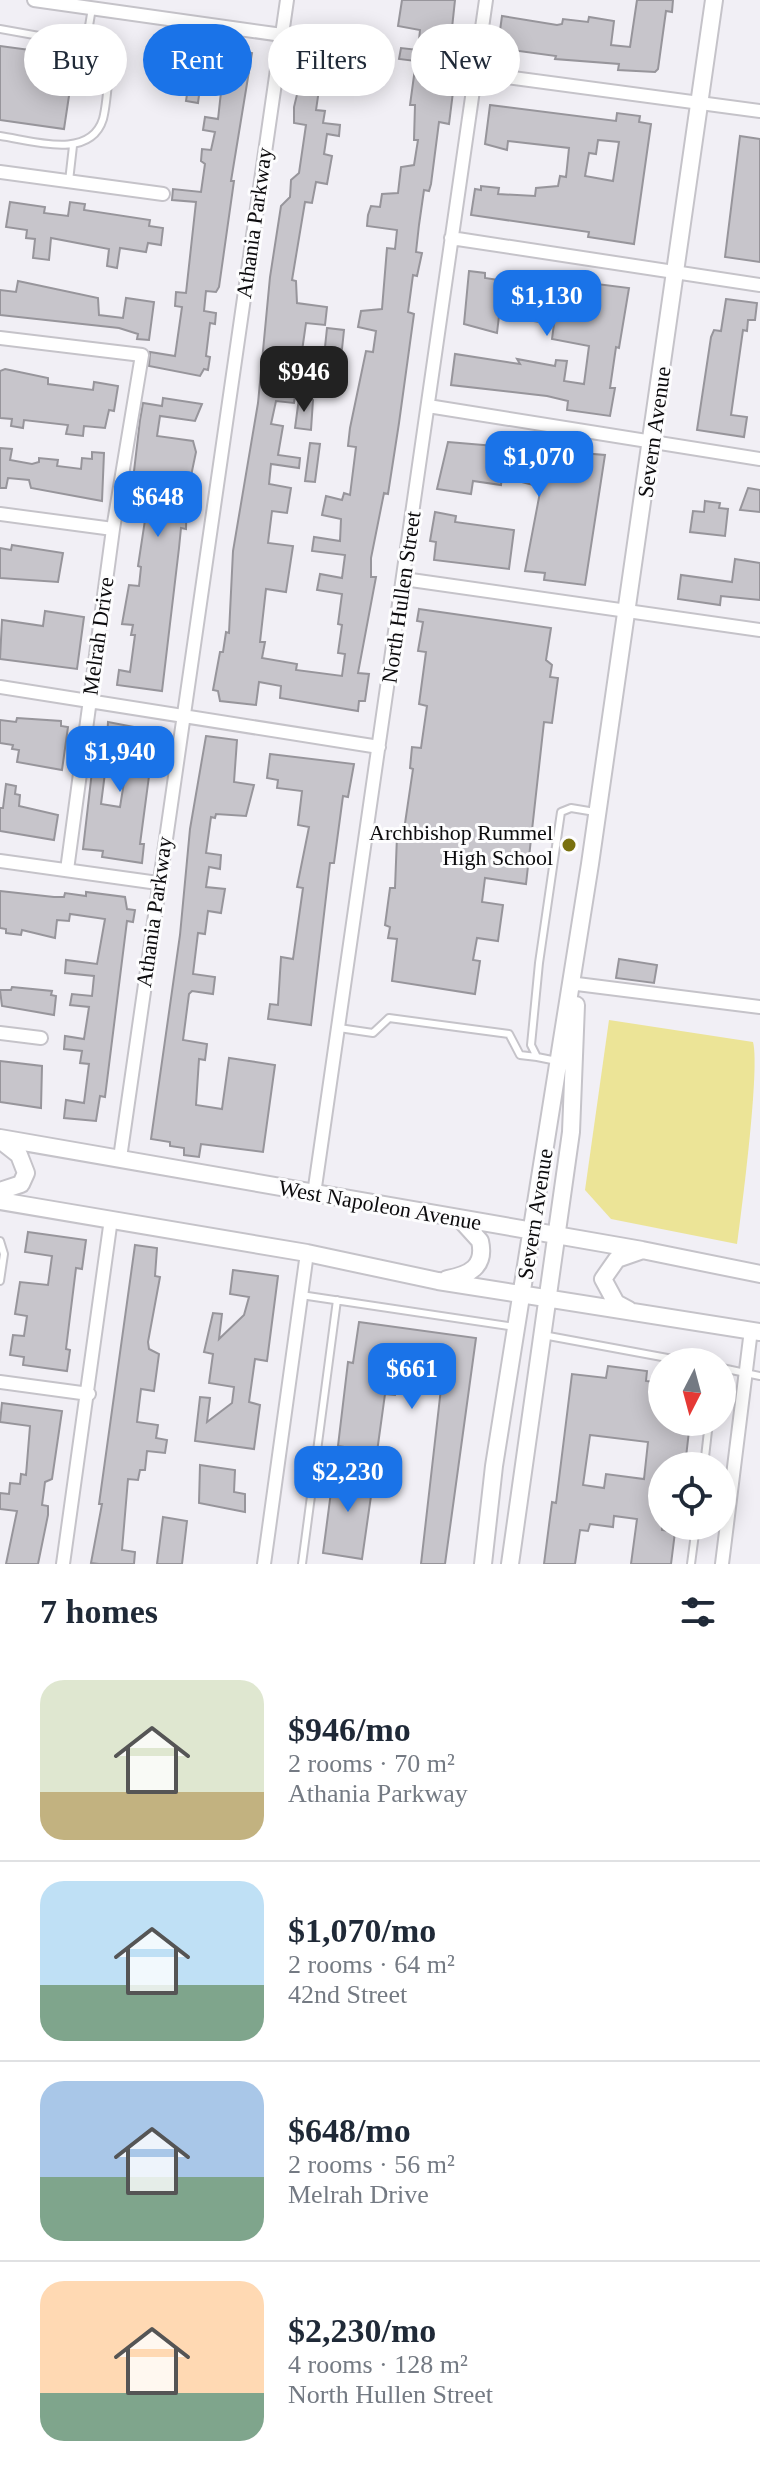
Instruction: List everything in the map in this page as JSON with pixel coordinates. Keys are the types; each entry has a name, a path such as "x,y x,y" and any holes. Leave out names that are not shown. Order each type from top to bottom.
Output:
{"street":[{"path":"36,0 268,33"},
{"name":"Athania Parkway","path":"284,24 287,0"},
{"name":"North Hullen Street","path":"483,24 486,0"},
{"name":"Severn Avenue","path":"510,1564 571,1132 565,1062 590,864 714,0"},
{"path":"520,79 760,111"},
{"name":"Athania Parkway","path":"120,1158 181,714 273,96"},
{"name":"North Hullen Street","path":"314,1194 473,96"},
{"path":"0,172 163,194"},
{"path":"451,238 760,285"},
{"name":"Melrah Drive","path":"0,338 142,355 113,529 67,870"},
{"path":"428,406 760,459"},
{"path":"0,514 113,529"},
{"path":"404,579 760,630"},
{"path":"0,687 379,747"},
{"path":"0,861 158,883"},
{"name":"Severn Avenue","path":"483,1564 516,1327 577,984 590,864"},
{"path":"577,984 760,1007"},
{"path":"0,1033 41,1038"},
{"path":"0,1139 19,1155 26,1173 21,1184 0,1191"},
{"name":"West Napoleon Avenue","path":"0,1139 642,1250 760,1274"},
{"path":"0,1201 307,1253 438,1281 756,1331 722,1564"},
{"path":"63,1564 111,1219"},
{"path":"438,1281 473,1271 480,1263 480,1241 461,1220"},
{"path":"636,1313 616,1303 603,1279 617,1259 642,1250"},
{"path":"264,1564 307,1253"},
{"path":"0,1382 89,1394"}],"lane":[{"path":"89,24 92,8"},
{"path":"0,29 24,33"},
{"path":"0,136 73,146 98,129 103,119 106,96"},
{"path":"69,181 73,146"},
{"path":"537,1057 531,1045 539,963 561,812 571,808 598,812"},
{"path":"339,1028 373,1033 389,1018 458,1025 509,1034 520,1055 565,1062"},
{"path":"0,1241 4,1254 0,1281"},
{"path":"301,1295 516,1327"},
{"path":"302,1564 337,1300"},
{"path":"543,1335 648,1354"},
{"path":"691,1564 694,1540"}],"shaded area":[{"path":"609,1020 753,1042 752,1108 737,1244 611,1219 585,1190"}],"building":[{"path":"402,0 455,0 452,24 411,24 411,28 398,26"},
{"path":"637,0 673,0 672,12 666,11 658,69 655,72 618,70 619,64 555,59 556,56 520,51 520,24 501,24 502,16 557,25 562,24 563,19 588,22 589,17 614,21 611,45 630,47"},
{"path":"0,46 24,49 24,96 69,96 64,129 0,120"},
{"path":"401,48 411,49 411,60 399,59"},
{"path":"187,96 199,96 198,103 186,101"},
{"path":"221,96 245,96 219,287 216,292 206,291 204,311 216,313 215,324 210,323 206,356 210,357 208,370 204,369 200,376 149,366 150,352 175,356 182,307 175,306 176,292 186,293 196,202 172,200 173,189 201,192 205,164 201,161 202,149 211,150 215,132 203,130 205,117 218,119"},
{"path":"297,96 318,96 316,110 325,111 323,123 340,125 339,136 327,134 324,154 332,156 327,184 316,182 312,203 305,202 292,280 296,281 297,303 327,307 325,325 306,323 302,351 320,354 318,369 299,366 294,403 276,401 271,424 283,426 278,455 300,458 299,468 271,464 269,484 291,488 287,513 272,511 268,543 293,546 286,592 266,589 260,642 265,642 262,658 297,664 296,670 342,676 345,654 338,653 342,625 338,624 342,594 317,590 320,574 342,578 345,555 312,551 314,537 340,541 341,519 322,515 326,496 342,500 344,493 350,495 356,447 348,446 350,428 366,351 373,352 376,331 358,327 361,311 382,309 387,248 395,249 397,230 367,226 368,215 371,206 380,207 382,194 398,193 401,167 414,165 418,140 414,140 415,105 410,105 411,96 452,96 449,124 439,122 431,184 429,191 424,190 416,252 422,253 417,276 413,275 408,312 414,314 399,423 388,494 384,493 371,558 371,577 376,577 358,673 369,674 365,701 359,701 358,711 280,698 281,686 259,682 256,705 220,701 218,691 213,690 220,652 223,652 226,632 229,633 233,551 258,403 270,277 281,206 290,197 291,180 299,173 306,125 294,123"},
{"path":"490,105 616,121 617,113 640,116 639,122 651,124 634,244 588,237 589,232 471,215 475,189 481,190 481,186 499,188 498,194 535,196 536,188 558,186 560,176 566,177 569,148 508,141 507,150 485,144","holes":["598,140 619,142 613,181 585,176 589,153 596,154"]},
{"path":"740,136 760,139 760,262 725,257"},
{"path":"10,202 45,207 44,213 68,216 70,202 85,204 84,210 150,220 149,226 163,228 161,245 148,243 146,252 120,248 117,268 107,266 109,249 51,238 49,260 33,258 35,239 26,238 27,230 6,227"},
{"path":"469,271 485,273 485,278 505,281 506,275 556,287 556,284 580,287 589,283 629,288 619,348 616,347 610,388 615,388 610,416 567,410 568,401 547,396 451,385 455,354 520,364 517,359 555,366 556,360 567,361 564,381 584,384 589,346 552,339 554,324 499,316 497,333 464,324"},
{"path":"18,281 98,298 99,315 123,318 126,298 154,302 149,340 137,339 138,334 119,328 0,315 0,290 16,292"},
{"path":"726,299 757,303 755,320 748,320 747,331 743,330 731,415 747,417 744,437 697,430 711,337 714,330 721,331"},
{"path":"327,328 344,330 342,349 325,347"},
{"path":"5,369 48,378 48,384 93,390 94,382 118,386 114,411 109,410 105,428 84,426 83,436 66,434 68,425 24,420 23,428 11,426 12,419 0,418 0,371"},
{"path":"163,398 202,404 195,421 160,416 157,436 193,441 196,452 187,495 186,529 181,528 162,691 117,685 119,670 130,672 135,635 131,635 133,625 122,624 129,585 139,586 141,567 138,566 147,507 136,506 139,481 133,480 140,420 143,403 162,406"},
{"path":"299,398 313,400 311,430 295,428"},
{"path":"448,442 605,455 585,585 544,580 545,573 525,571 541,487 502,477 501,485 473,481 471,494 437,489"},
{"path":"310,443 320,444 315,482 305,481"},
{"path":"0,448 12,449 10,460 32,464 39,462 39,458 58,460 57,466 81,469 82,458 92,459 92,452 104,453 102,501 31,488 29,480 8,478 6,488 0,488"},
{"path":"748,488 760,490 760,512 740,510"},
{"path":"705,501 720,503 719,508 728,509 725,536 690,532 693,511 704,512"},
{"path":"435,512 456,516 455,522 514,530 509,569 434,560 436,542 430,541"},
{"path":"12,545 63,553 58,582 0,578 0,548 11,550"},
{"path":"735,559 760,563 760,600 721,596 720,605 678,599 681,575 732,582"},
{"path":"419,609 551,628 546,660 552,665 550,677 558,678 552,723 544,722 526,884 485,878 482,902 503,905 498,941 477,938 473,960 480,961 475,994 392,981 397,939 388,938 390,927 385,925 390,888 395,888 397,836 403,837 413,769 410,768 412,747 421,748 427,706 419,704 426,652 418,651 423,622 417,621"},
{"path":"45,611 84,617 77,669 0,659 2,620 43,626"},
{"path":"17,718 61,721 61,726 68,727 62,770 17,762 19,750 12,749 13,745 0,743 0,720 16,722"},
{"path":"108,722 155,731 140,844 144,844 142,863 102,857 103,851 83,849 94,754 106,758","holes":["105,773 125,776 120,807 101,804"]},
{"path":"206,736 237,740 234,782 254,785 246,816 216,814 215,818 211,817 206,853 221,855 220,869 209,867 206,887 225,889 221,913 208,911 205,934 198,933 193,974 215,977 213,994 192,991 189,994 183,1040 207,1044 205,1060 199,1059 196,1105 222,1109 229,1058 275,1065 263,1152 201,1144 199,1157 184,1155 184,1148 170,1146 170,1142 151,1139 180,935 190,829"},
{"path":"270,754 354,764 348,797 343,796 334,863 330,863 311,1025 268,1019 270,1004 278,1005 281,957 293,959 303,888 297,887 309,827 298,825 302,791 277,788 278,780 267,778"},
{"path":"6,784 16,786 15,794 20,795 19,806 58,815 54,840 0,831 0,808 3,808"},
{"path":"0,891 54,897 64,897 65,893 86,896 86,892 125,897 127,909 135,910 133,922 127,921 105,1097 100,1096 96,1121 64,1118 66,1100 84,1103 89,1064 80,1063 82,1051 64,1049 65,1036 84,1039 89,1007 70,1005 72,994 92,996 94,976 65,973 66,960 97,964 105,919 70,914 69,921 57,920 55,938 22,930 21,935 6,933 6,929 0,928"},
{"path":"619,959 657,965 654,983 616,978"},
{"path":"12,987 52,991 51,995 56,996 54,1015 2,1006 0,990 11,990"},
{"path":"0,1061 42,1066 41,1108 0,1102"},
{"path":"28,1232 86,1240 82,1269 76,1268 66,1349 70,1350 67,1371 23,1365 24,1357 10,1355 13,1335 24,1336 27,1316 15,1314 20,1282 48,1285 52,1256 25,1252"},
{"path":"135,1245 157,1248 155,1276 160,1277 148,1342 149,1349 159,1354 154,1391 141,1389 137,1422 158,1425 156,1438 167,1440 165,1453 147,1451 145,1470 140,1470 138,1480 128,1479 122,1550 135,1552 134,1564 91,1563 102,1504 99,1504"},
{"path":"233,1270 278,1276 267,1361 255,1359 249,1402 260,1405 254,1449 195,1441 200,1397 210,1398 207,1422 232,1403 234,1387 209,1383 213,1354 204,1352 213,1313 222,1314 219,1339 244,1315 249,1297 230,1294"},
{"path":"359,1322 476,1338 445,1564 421,1564 444,1362 390,1355 387,1381 397,1382 395,1395 385,1394 377,1452 338,1446 348,1362 353,1363"},
{"path":"608,1366 647,1371 648,1436 688,1436 687,1452 648,1452 648,1540 674,1540 671,1564 631,1564 637,1519 614,1516 613,1527 590,1524 588,1531 580,1530 575,1564 544,1564 552,1502 556,1503 572,1374 606,1378","holes":["590,1435 648,1442 644,1479 606,1474 604,1488 583,1485"]},
{"path":"2,1403 62,1411 52,1479 45,1482 42,1505 48,1506 48,1515 38,1564 6,1564 17,1511 0,1509 0,1493 9,1494 10,1483 20,1484 21,1474 26,1475 30,1426 0,1422"},
{"path":"200,1465 235,1470 234,1492 245,1494 245,1512 199,1503"},
{"path":"334,1469 374,1475 362,1559 323,1553"},
{"path":"163,1517 187,1521 182,1564 157,1564"}],"place":[{"name":"Archbishop Rummel High School","path":"569,845"}]}
